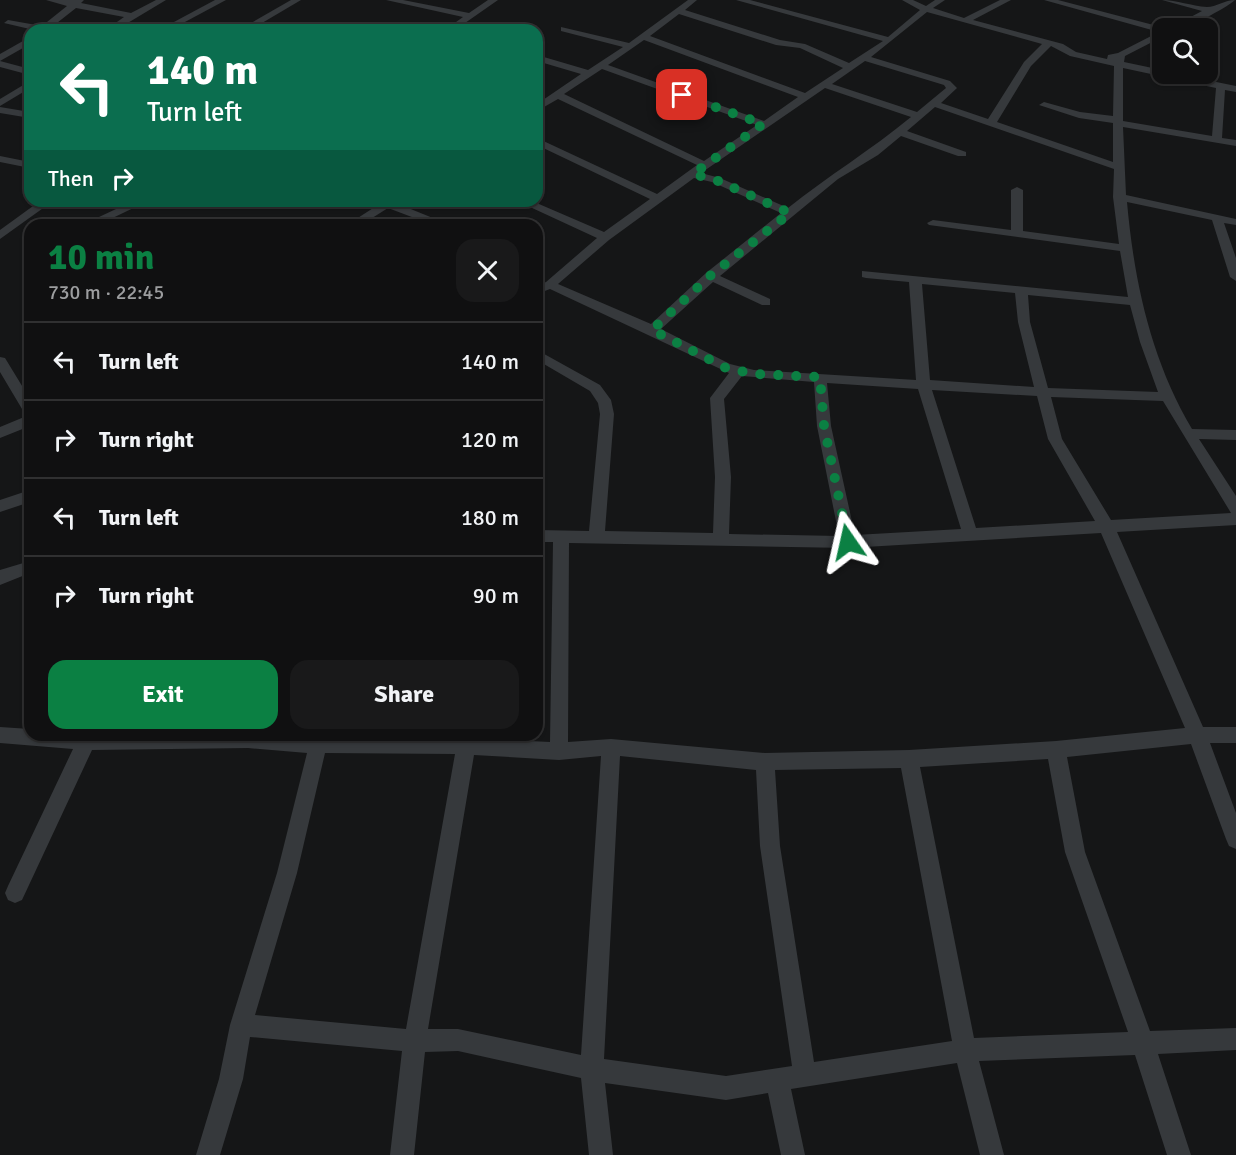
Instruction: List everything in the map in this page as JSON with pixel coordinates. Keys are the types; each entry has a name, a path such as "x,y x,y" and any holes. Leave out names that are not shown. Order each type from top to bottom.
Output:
{"street":[{"path":"50,0 77,2 132,16"},
{"path":"119,24 162,0"},
{"path":"175,24 222,0"},
{"path":"254,24 297,0"},
{"path":"390,0 471,16"},
{"path":"458,24 494,0"},
{"path":"543,104 645,37 693,0"},
{"path":"740,0 890,40"},
{"path":"906,0 926,9 1049,43 1074,54 1095,59 1120,59 1152,69"},
{"path":"941,0 926,9 890,40 763,124 605,237 543,287 652,330 726,368 820,377 1042,392 1168,397"},
{"path":"966,20 1007,0"},
{"path":"1048,0 1152,29"},
{"path":"1166,0 1213,11"},
{"path":"1197,18 1231,0"},
{"path":"51,24 77,2"},
{"path":"678,11 779,43 802,46 848,66"},
{"path":"8,23 24,26"},
{"path":"564,29 631,46"},
{"path":"645,37 804,96"},
{"path":"1120,59 1152,38"},
{"path":"991,123 1027,64 1049,43"},
{"path":"0,58 24,44"},
{"path":"652,330 710,276 834,177 874,153 953,86 862,57"},
{"path":"1120,59 1119,197 1124,248 1135,302 1168,397 1236,509"},
{"path":"543,60 590,74"},
{"path":"0,64 24,70"},
{"path":"601,66 763,124"},
{"path":"823,84 918,116"},
{"path":"1212,84 1236,89"},
{"path":"1216,140 1220,131 1221,86"},
{"path":"0,103 24,88"},
{"path":"558,95 705,165"},
{"path":"932,104 1119,167"},
{"path":"1044,105 1079,115 1236,143"},
{"path":"0,110 24,114"},
{"path":"900,132 962,154"},
{"path":"543,144 658,200"},
{"path":"0,159 24,164"},
{"path":"693,174 716,180 790,213"},
{"path":"1017,190 1017,235"},
{"path":"1119,197 1236,222"},
{"path":"0,235 39,207"},
{"path":"102,219 128,207"},
{"path":"363,219 382,207"},
{"path":"399,207 429,219"},
{"path":"537,207 605,237"},
{"path":"1217,218 1236,277"},
{"path":"0,219 16,224"},
{"path":"933,223 1124,248"},
{"path":"866,273 1021,292 1135,302"},
{"path":"710,276 766,302"},
{"path":"915,279 923,384 971,536"},
{"path":"1021,292 1024,322 1055,439 1107,528 1197,735 1236,839"},
{"path":"543,358 595,388 606,402 607,414 596,538"},
{"path":"0,361 24,401"},
{"path":"721,538 723,477 717,398 738,370"},
{"path":"820,377 824,426 848,542"},
{"path":"0,433 24,423"},
{"path":"1190,434 1236,435"},
{"path":"0,506 24,498"},
{"path":"543,536 848,542 1236,519"},
{"path":"559,751 561,537"},
{"path":"0,578 24,568"},
{"path":"0,735 24,737"},
{"path":"413,741 559,751 611,747 765,762 909,759 1056,750 1197,735 1236,735"},
{"path":"74,741 90,741"},
{"path":"284,741 318,745 385,741"},
{"path":"15,893 86,742"},
{"path":"208,1155 231,1079 241,1025 287,873 318,745"},
{"path":"402,1155 414,1041 466,746"},
{"path":"601,1155 591,1069 611,747"},
{"path":"1056,750 1075,852 1143,1043 1179,1155"},
{"path":"909,759 965,1050 992,1155"},
{"path":"765,762 768,835 805,1077"},
{"path":"241,1025 414,1041 458,1040 591,1069 726,1088 965,1050 1236,1039"},
{"path":"777,1081 793,1155"}],"route":[{"path":"682,95 763,124 693,174 716,180 790,213 710,276 652,330 726,368 754,374 820,377 824,426 848,542"}]}
